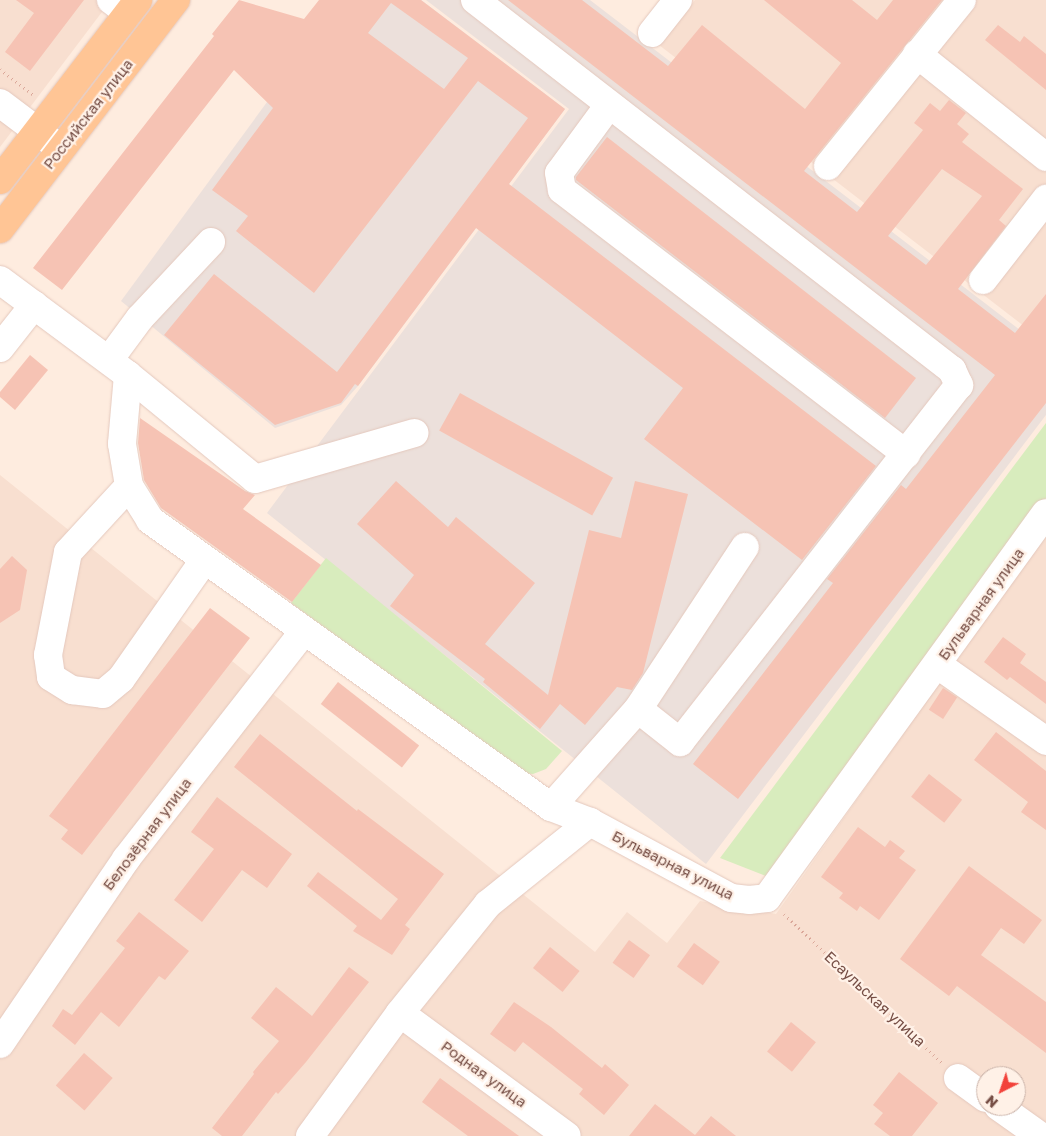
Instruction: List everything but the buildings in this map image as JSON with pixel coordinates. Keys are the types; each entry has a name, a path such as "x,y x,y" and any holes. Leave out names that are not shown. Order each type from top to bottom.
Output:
{"main road":[{"name":"Российская улица","path":"0,229 176,0"},
{"name":"Российская улица","path":"0,180 38,130 126,4"}],"street":[{"path":"475,0 952,370 959,385 680,742 638,709"},
{"path":"652,33 678,0"},
{"path":"828,166 962,0"},
{"path":"917,54 1046,157"},
{"path":"0,102 61,149"},
{"path":"609,105 559,173 562,190 906,454"},
{"path":"983,280 1046,199"},
{"path":"204,559 121,678 103,694 72,690 51,677 48,655 68,552 129,486 122,444 118,368 140,318 211,242"},
{"path":"0,280 118,368 255,479 414,433"},
{"path":"0,348 34,305"},
{"name":"Бульварная улица","path":"129,486 150,520 551,808 590,822 731,898 749,900 767,898 938,665 1046,513"},
{"path":"551,808 638,709 745,547"},
{"name":"Белозёрная улица","path":"0,1044 126,859 304,631"},
{"path":"938,665 1046,741"},
{"path":"310,1136 400,1013 488,904 590,822"},
{"name":"Родная улица","path":"400,1013 567,1136"},
{"path":"958,1078 976,1091"},
{"path":"1012,1116 1040,1136"}],"path":[{"path":"0,69 42,101"},
{"name":"Есаульская улица","path":"767,898 958,1078"}],"shaded area":[{"path":"0,0 111,0 0,147"},
{"path":"342,0 421,0 565,109 358,386 341,405 275,428 121,301"},
{"path":"426,0 590,0 1046,350 1046,415 706,864 267,513 569,109"},
{"path":"695,0 1046,0 1046,343 659,45"},
{"path":"0,475 595,952 627,912 667,943 700,901 776,914 1046,532 1046,1136 0,1136"}],"green space":[{"path":"1046,423 1046,498 766,876 720,858"},
{"path":"326,558 562,751 546,769 533,774 522,773 291,603"}]}
